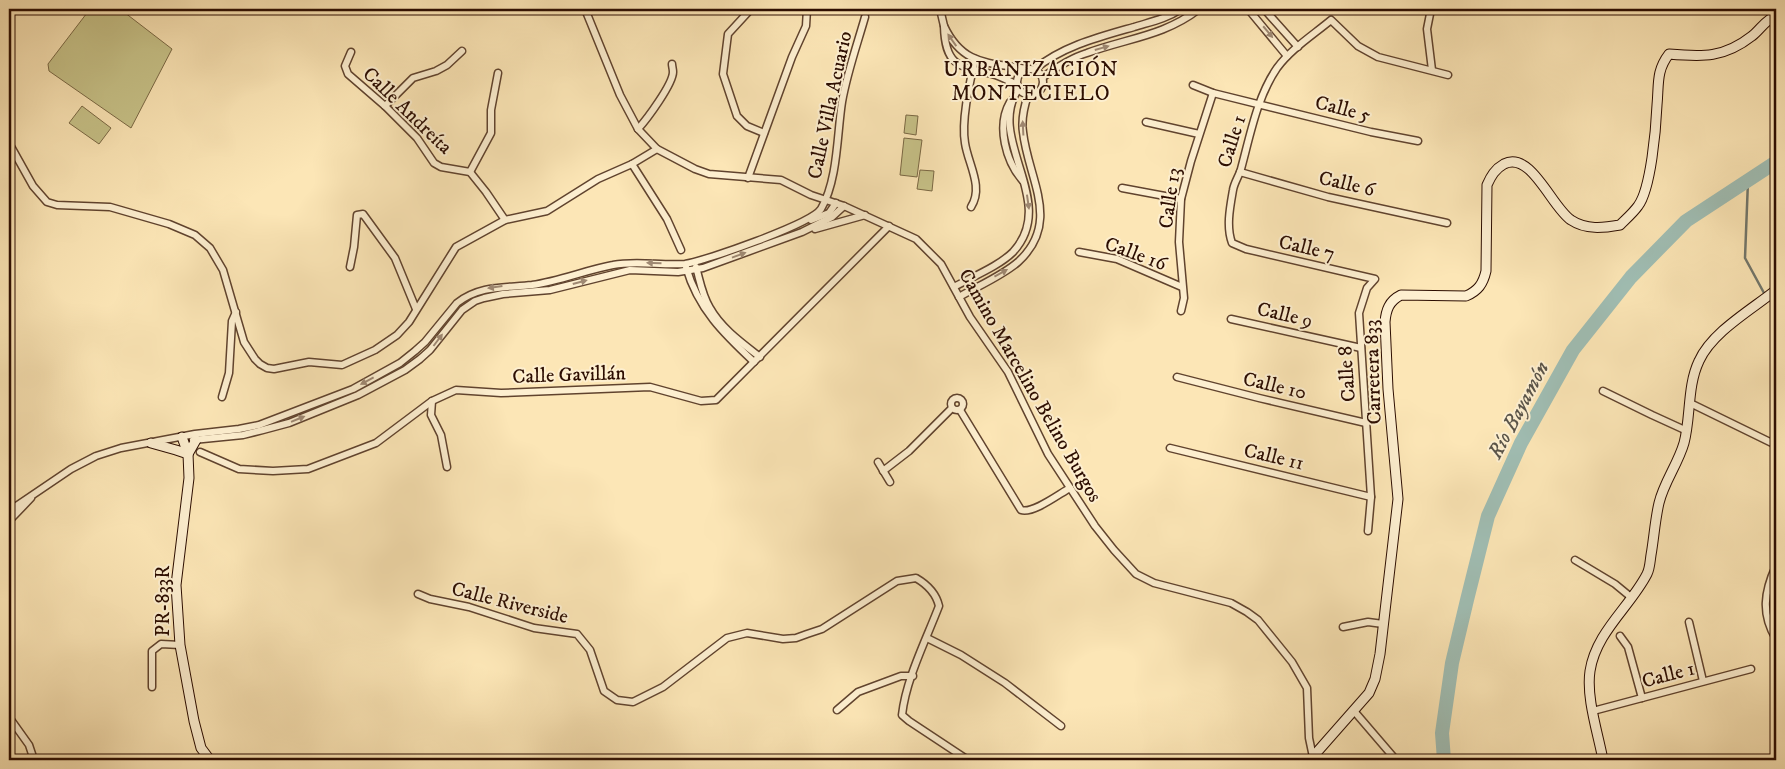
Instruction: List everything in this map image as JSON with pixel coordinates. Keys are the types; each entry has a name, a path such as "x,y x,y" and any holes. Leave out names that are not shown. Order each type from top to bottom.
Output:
{"street":[{"name":"Camino Marcelino Belino Burgos","path":"585,9 619,93 638,129 658,149 695,169 709,174 781,180 811,195 844,206 916,239 941,264 970,317 1008,372 1048,454 1109,544 1136,574 1154,583 1231,603 1258,620 1292,662 1307,688 1312,758"},
{"path":"751,9 728,34 723,74 736,116 747,126 764,133"},
{"path":"748,178 792,57 806,26 807,9"},
{"path":"940,9 944,26 944,40 948,53 956,62 965,69 994,74 1018,86 1028,95"},
{"path":"944,26 962,52 975,59 1035,69 1049,58 1082,43 1164,18 1181,9"},
{"path":"1043,77 1087,53 1175,26 1199,9"},
{"path":"1248,9 1287,56"},
{"path":"1264,9 1298,47"},
{"path":"1431,9 1427,28 1432,70 1448,75"},
{"name":"Carretera 833","path":"1312,758 1369,693 1375,679 1398,499 1388,390 1385,322 1389,304 1401,295 1466,296 1476,292 1484,282 1486,271 1487,185 1498,167 1508,162 1519,163 1527,167 1562,213 1570,220 1586,228 1620,226 1639,206 1646,190 1656,125 1661,64 1669,54 1703,57 1737,47 1754,35 1771,18 1776,16"},
{"name":"Calle Villa Acuario","path":"825,199 835,167 842,100 864,17"},
{"name":"Calle 1","path":"1232,243 1229,234 1233,187 1240,172 1260,103 1272,76 1287,56 1331,20 1358,46 1378,57 1432,70"},
{"path":"385,106 413,78 442,68 462,51"},
{"name":"Calle Andreíta","path":"351,52 345,66 348,74 385,106 417,138 426,154 434,163 441,167 470,172"},
{"path":"971,206 976,196 976,188 964,135 967,98 975,59"},
{"path":"638,129 666,89 673,72 672,64"},
{"path":"954,287 1006,258 1017,246 1025,232 1029,220 1029,203 1009,127 1013,97 1018,86 1018,77 1027,69"},
{"path":"1028,95 1040,92 1043,85 1043,77 1035,69"},
{"path":"498,73 491,110 491,133 470,172 506,220"},
{"name":"Calle 5","path":"1193,85 1213,93 1260,103 1370,132 1418,141"},
{"name":"Calle 13","path":"1181,311 1184,298 1180,242 1181,199 1199,134 1213,93"},
{"path":"959,297 1010,268 1034,243 1038,232 1040,202 1023,133 1024,108 1028,95"},
{"path":"1146,122 1199,134"},
{"path":"9,143 33,186 47,202 57,205 110,207 169,224 195,235 210,248 223,270 236,311 238,327 244,342 260,364 274,369 309,362 342,365 362,357 397,335 409,322 456,247 506,220 547,211 598,179 632,164 658,149"},
{"path":"632,164 667,219 681,250"},
{"name":"Calle 6","path":"1240,172 1328,196 1447,223"},
{"path":"1122,188 1181,199"},
{"path":"798,224 818,213 825,199"},
{"path":"9,511 71,470 96,456 122,448 196,434 259,425 353,389 394,367 415,351 425,342 457,303 463,298 479,291 545,282 625,263 685,264 694,262 824,216 832,210 836,203"},
{"path":"802,232 832,217 844,206"},
{"path":"350,267 354,247 356,215 363,214 395,258 416,309"},
{"path":"182,438 196,440 243,435 289,423 358,395 420,359 430,350 462,310 484,298 503,294 550,290 630,270 696,270 802,232 865,215"},
{"name":"Calle Gavillán","path":"200,452 239,469 273,471 308,469 376,443 432,401 456,390 501,393 650,387 700,401 716,400 889,226"},
{"name":"Calle 7","path":"1232,243 1246,249 1375,279"},
{"name":"Calle 16","path":"1079,252 1116,258 1182,287"},
{"path":"694,262 700,286 710,309 757,360"},
{"path":"685,264 705,310 721,330 757,360"},
{"name":"Calle 8","path":"1368,531 1371,497 1359,313 1366,288 1375,279"},
{"path":"1603,760 1589,694 1590,670 1594,655 1604,635 1632,598 1648,572 1660,502 1680,457 1687,430 1698,362 1717,336 1776,290"},
{"path":"222,397 229,373 232,321 236,311"},
{"name":"Calle 9","path":"1231,319 1361,348"},
{"name":"Calle 10","path":"1178,377 1366,423"},
{"path":"1604,390 1652,415 1687,430"},
{"path":"952,408 951,402 954,398 958,397 964,403 960,410"},
{"path":"432,401 431,415 441,435 447,467"},
{"path":"1690,403 1776,444"},
{"path":"952,408 960,410 1021,510 1026,512 1033,510 1070,488"},
{"path":"884,471 909,451 952,408"},
{"name":"PR-833R","path":"182,438 188,454 189,478 176,585 180,645 201,748 210,760"},
{"path":"151,443 188,454 196,440"},
{"name":"Calle 11","path":"1170,448 1371,497"},
{"path":"878,462 890,482"},
{"path":"10,520 31,497"},
{"path":"1575,560 1616,584 1632,598"},
{"path":"1776,566 1770,579 1765,600 1769,626 1776,639"},
{"name":"Calle Riverside","path":"418,594 430,599 469,607 534,628 577,634 590,650 604,691 617,700 633,702 663,687 727,638 747,633 783,639 796,638 822,629 897,581 916,578 931,589 937,597 939,606 912,676 902,715 968,760"},
{"path":"1343,627 1368,622 1383,624"},
{"path":"1689,622 1703,681"},
{"path":"1620,636 1628,647 1642,698"},
{"path":"927,638 961,655 1005,683 1061,726"},
{"path":"152,687 152,651 161,644 180,645"},
{"name":"Calle 1","path":"1593,711 1751,668"},
{"path":"837,710 858,692 901,676 912,676"},
{"path":"1354,711 1396,760"},
{"path":"9,717 29,745 34,760"}],"shaded area":[{"path":"90,9 120,9 172,49 131,128 49,71 48,64"},
{"path":"82,106 111,128 99,144 69,123"},
{"path":"906,115 918,116 916,135 904,133"},
{"path":"904,138 922,140 917,177 900,175"},
{"path":"920,170 934,171 932,191 917,189"}],"waterway":[{"name":"Río Bayamón","path":"1444,760 1442,733 1452,663 1467,600 1488,516 1521,443 1573,350 1631,277 1686,221 1776,162"},
{"path":"1748,181 1745,258 1764,293"}],"district":[{"name":"URBANIZACIÓN MONTECIELO","path":"1031,81"}]}
